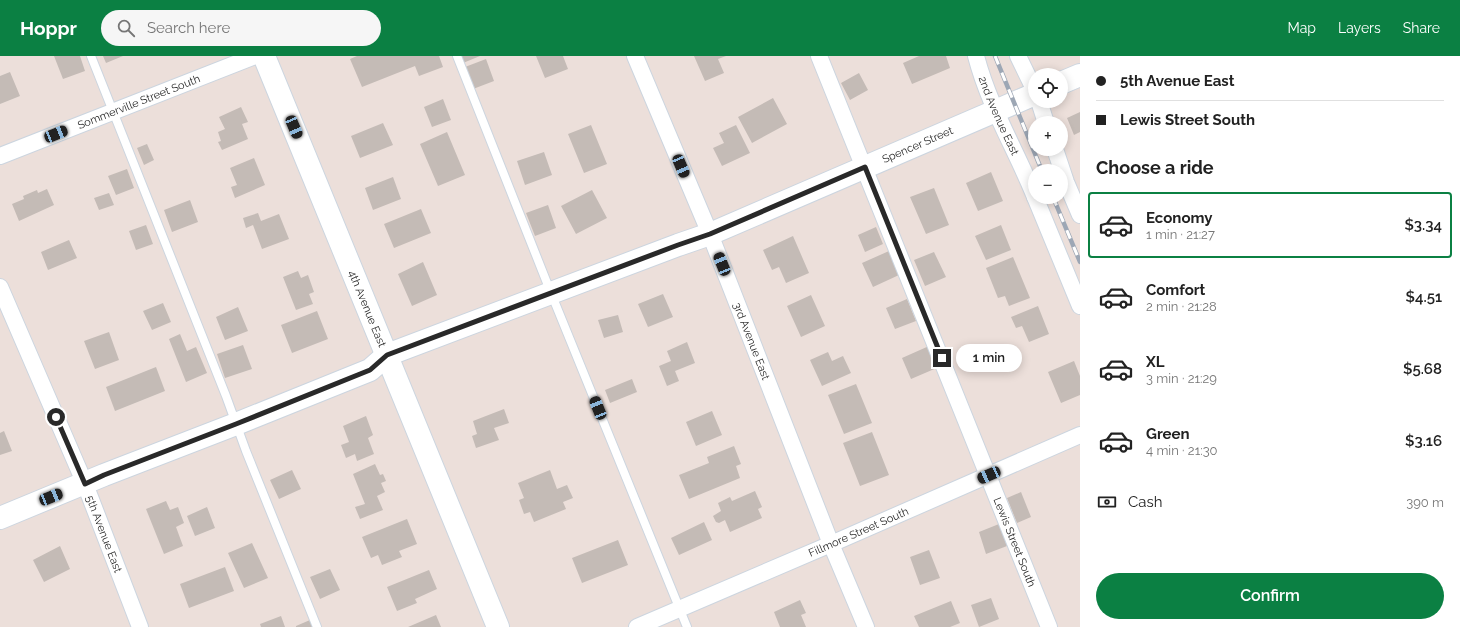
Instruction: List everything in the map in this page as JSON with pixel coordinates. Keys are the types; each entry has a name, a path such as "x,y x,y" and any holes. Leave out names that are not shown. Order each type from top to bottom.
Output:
{"street":[{"name":"Sommerville Street South","path":"0,156 255,56"},
{"name":"4th Avenue East","path":"264,56 498,627"},
{"name":"3rd Avenue East","path":"635,56 710,234 831,544 866,627"},
{"name":"Lewis Street South","path":"819,56 1049,627"},
{"name":"2nd Avenue East","path":"976,56 979,71 995,110 1028,182"},
{"path":"1018,56 1028,78"},
{"path":"1068,80 1080,75"},
{"name":"Spencer Street","path":"0,518 104,475 370,370 387,355 710,234 1028,96"},
{"path":"1057,156 1066,182 1080,215"},
{"name":"2nd Avenue East","path":"1038,204 1080,306"},
{"name":"5th Avenue East","path":"0,287 85,484 140,627"},
{"name":"Fillmore Street South","path":"637,627 1080,435"}],"lane":[{"path":"91,56 236,424 318,627"},
{"path":"457,56 551,293 687,627"}],"building":[{"path":"54,56 80,56 85,71 63,79"},
{"path":"103,56 123,56 106,63"},
{"path":"357,56 439,56 443,67 419,76 415,66 362,87 350,59"},
{"path":"460,56 480,56 463,63"},
{"path":"536,56 563,56 568,69 545,78"},
{"path":"694,56 726,56 718,59 724,73 705,81"},
{"path":"919,56 946,56 950,68 912,84 903,63"},
{"path":"486,59 494,81 473,89 465,67"},
{"path":"10,72 20,96 0,104 0,76"},
{"path":"859,73 868,90 850,100 841,83"},
{"path":"773,98 787,124 752,143 738,117"},
{"path":"443,99 451,120 432,127 424,107"},
{"path":"241,107 248,122 242,124 248,139 222,150 218,142 221,141 218,132 225,129 219,117"},
{"path":"1080,112 1080,132 1074,135 1068,118"},
{"path":"383,123 393,145 360,158 351,136"},
{"path":"591,125 607,164 584,173 568,134"},
{"path":"736,125 750,153 722,166 713,148 724,143 719,133"},
{"path":"447,132 465,175 438,186 420,144"},
{"path":"147,144 154,160 144,165 137,148"},
{"path":"544,152 552,175 525,185 517,161"},
{"path":"254,158 265,185 235,198 231,187 237,185 230,168"},
{"path":"127,169 134,188 116,195 108,176"},
{"path":"991,172 1003,201 978,211 966,183"},
{"path":"393,177 401,199 373,210 365,188"},
{"path":"934,188 949,225 926,234 910,197"},
{"path":"47,189 54,205 19,221 12,204 24,199 23,196 37,190 38,193"},
{"path":"592,190 607,218 576,234 561,206"},
{"path":"109,193 114,205 99,210 94,198"},
{"path":"190,200 198,222 172,232 164,210"},
{"path":"548,205 556,228 535,236 526,213"},
{"path":"421,209 431,233 394,248 384,224"},
{"path":"258,213 261,221 279,214 289,239 262,249 253,225 246,228 243,218"},
{"path":"146,225 153,244 136,250 129,231"},
{"path":"1001,225 1011,250 986,260 975,236"},
{"path":"876,227 883,244 865,252 858,235"},
{"path":"793,236 809,273 786,283 779,267 772,270 763,250"},
{"path":"69,240 77,258 48,270 41,252"},
{"path":"889,251 899,275 873,287 862,263"},
{"path":"934,252 946,277 925,286 914,260"},
{"path":"1013,257 1030,298 1009,306 1005,296 998,298 986,268"},
{"path":"423,262 437,295 412,306 398,274"},
{"path":"298,271 301,278 308,275 314,292 309,294 313,304 296,310 283,277"},
{"path":"663,294 673,317 648,327 638,304"},
{"path":"811,295 825,326 801,337 787,306"},
{"path":"907,299 916,321 895,329 886,308"},
{"path":"163,303 171,322 152,330 143,311"},
{"path":"1038,306 1049,334 1029,342 1022,326 1016,328 1011,317"},
{"path":"238,307 248,331 225,340 216,317"},
{"path":"317,311 328,339 292,353 281,325"},
{"path":"618,315 623,332 604,338 598,320"},
{"path":"109,332 119,360 95,369 84,341"},
{"path":"180,334 187,351 196,347 207,373 186,382 169,339"},
{"path":"687,342 695,363 675,371 679,381 667,386 659,366 671,361 667,351"},
{"path":"243,345 252,369 225,378 217,354"},
{"path":"929,346 939,367 911,379 902,358"},
{"path":"828,352 832,361 843,356 851,373 822,386 810,360"},
{"path":"1074,361 1080,376 1080,395 1061,403 1048,372"},
{"path":"156,367 165,391 115,411 106,387"},
{"path":"632,379 637,392 610,403 605,390"},
{"path":"856,384 872,423 844,434 828,395"},
{"path":"504,409 509,423 494,428 499,440 476,448 472,436 477,434 473,421"},
{"path":"712,411 722,435 696,446 686,422"},
{"path":"366,416 373,435 368,438 374,454 357,461 355,454 346,458 341,445 349,442 343,426"},
{"path":"4,431 12,451 0,455 0,433"},
{"path":"872,432 889,475 860,486 843,443"},
{"path":"734,446 741,464 736,466 740,478 689,499 679,475 709,463 707,457"},
{"path":"375,464 380,475 383,474 386,481 381,483 385,492 377,496 383,510 360,519 355,507 365,504 353,474"},
{"path":"292,470 301,489 279,499 270,480"},
{"path":"550,470 557,489 567,485 573,498 563,502 566,509 534,522 530,512 524,514 519,500 524,498 518,483"},
{"path":"755,491 762,507 758,509 762,518 730,532 725,520 719,523 716,522 713,516 721,511 718,503 730,497 732,501"},
{"path":"1021,492 1031,517 1017,523 1007,498"},
{"path":"166,501 170,510 178,507 184,523 176,527 183,546 164,554 146,509"},
{"path":"207,507 215,528 195,536 187,516"},
{"path":"407,519 417,544 399,551 402,557 382,565 378,555 371,558 362,537"},
{"path":"704,522 712,540 679,555 671,538"},
{"path":"999,524 1007,546 986,554 979,532"},
{"path":"618,540 628,565 582,583 572,558"},
{"path":"252,543 268,578 244,588 228,553"},
{"path":"60,546 70,569 44,582 33,560"},
{"path":"929,550 940,578 920,585 910,557"},
{"path":"225,567 234,591 189,608 180,584"},
{"path":"330,569 340,590 320,599 310,577"},
{"path":"429,570 437,589 415,599 417,603 397,611 387,587"},
{"path":"991,598 999,619 979,627 971,605"},
{"path":"800,600 806,613 801,615 806,627 780,627 774,612"},
{"path":"951,601 960,623 950,627 919,627 914,616"},
{"path":"436,615 441,627 408,627"},
{"path":"281,616 285,627 261,627 260,624"},
{"path":"310,620 313,627 296,627 296,626"}],"railway":[{"path":"995,56 1039,164"},
{"path":"1056,204 1080,262"}],"route":[{"path":"56,417 85,484 104,475 370,370 387,355 710,234 865,167 942,358"}]}
